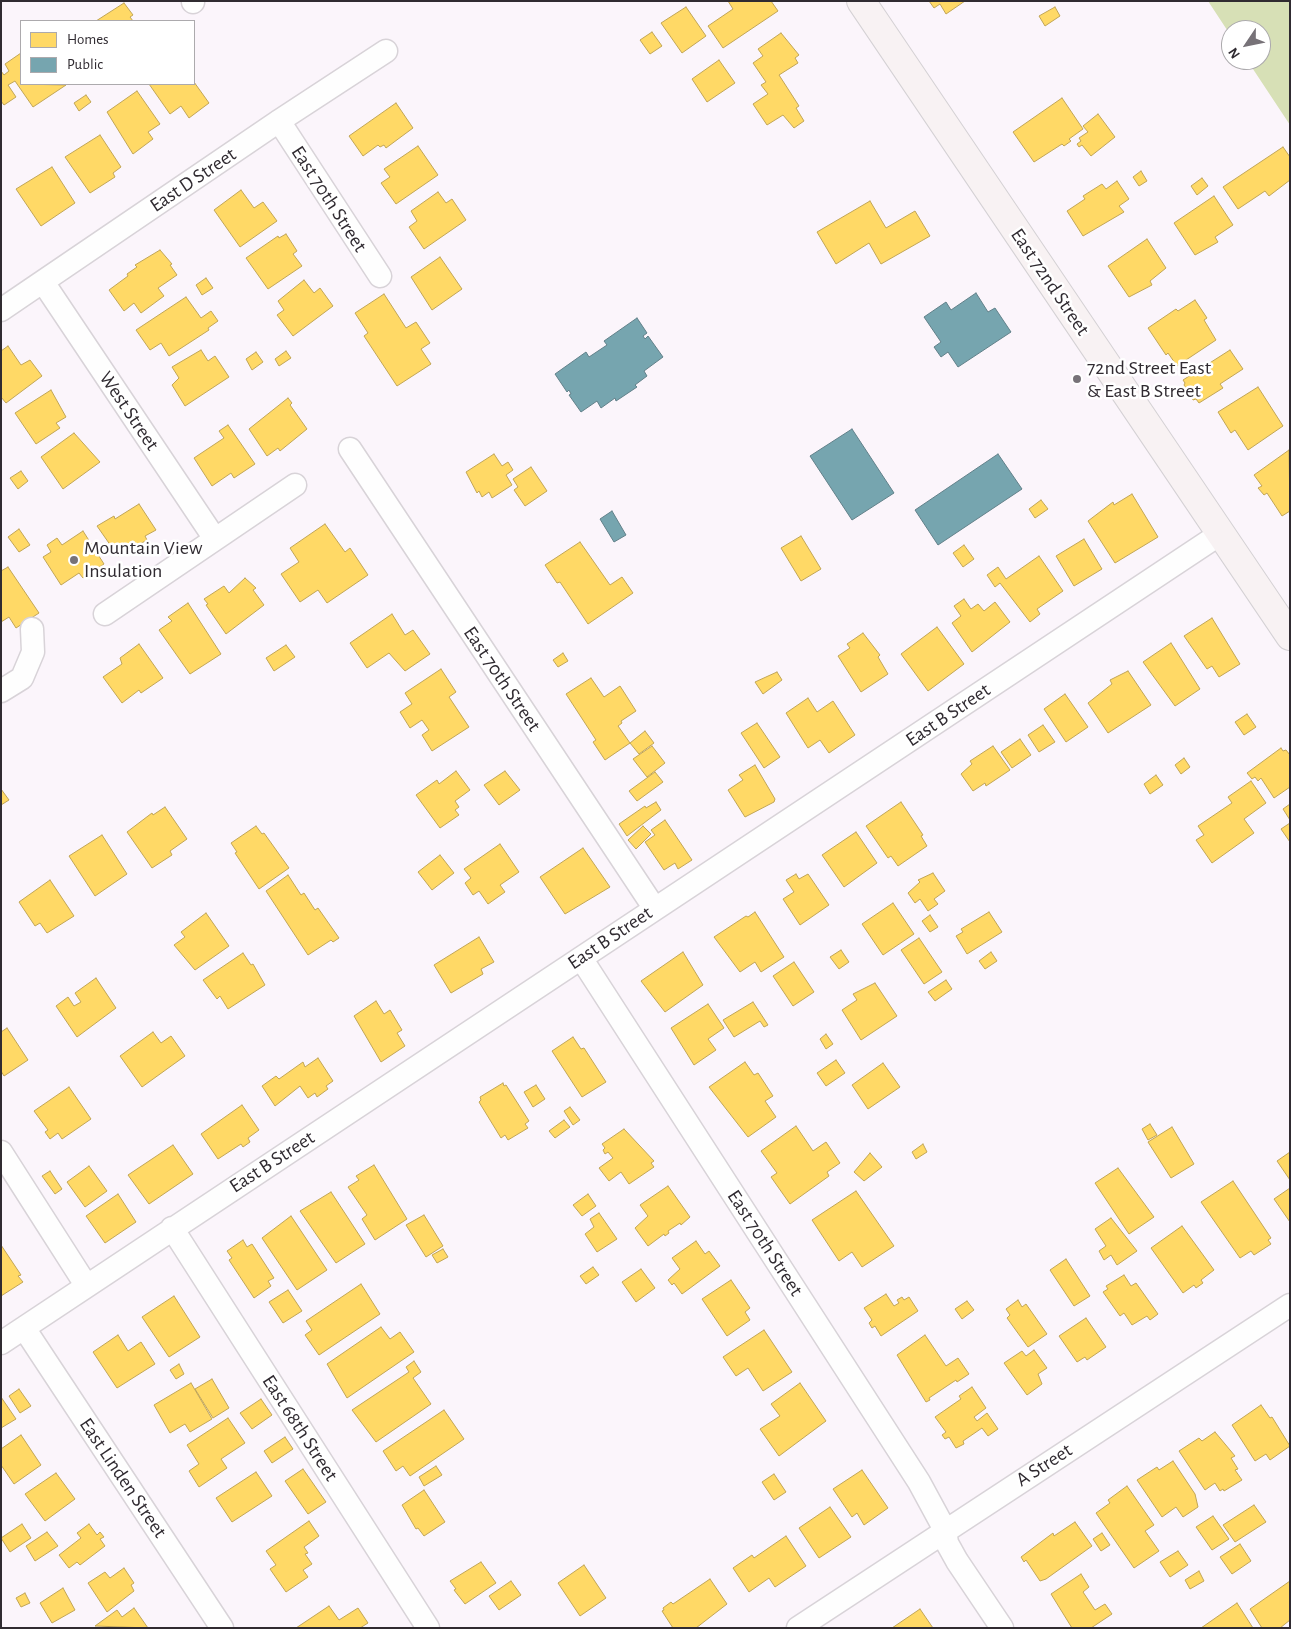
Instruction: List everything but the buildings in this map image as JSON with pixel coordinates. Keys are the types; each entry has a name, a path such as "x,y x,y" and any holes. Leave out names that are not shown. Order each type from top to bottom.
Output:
{"main road":[{"name":"East 72nd Street","path":"861,1 1290,636"}],"street":[{"name":"East D Street","path":"1,310 279,121 386,51"},
{"name":"East 70th Street","path":"279,121 380,276"},
{"name":"West Street","path":"44,282 215,539"},
{"name":"East 70th Street","path":"350,449 655,909"},
{"path":"105,614 295,485"},
{"name":"East B Street","path":"1,1344 86,1285 1220,534"},
{"path":"1,691 22,678 33,652 32,629"},
{"name":"East 70th Street","path":"581,958 919,1482 945,1530 947,1543 957,1561 1002,1628"},
{"path":"1,1152 86,1285"},
{"name":"East 68th Street","path":"172,1228 428,1628"},
{"name":"A Street","path":"798,1628 1290,1305"},
{"name":"East Linden Street","path":"24,1328 222,1628"}],"green space":[{"path":"1208,1 1290,1 1290,125 1254,70 1271,70 1271,20 1221,21"}],"place":[{"name":"72nd Street East & East B Street","path":"1077,379"},
{"name":"Mountain View Insulation","path":"74,560"}]}
